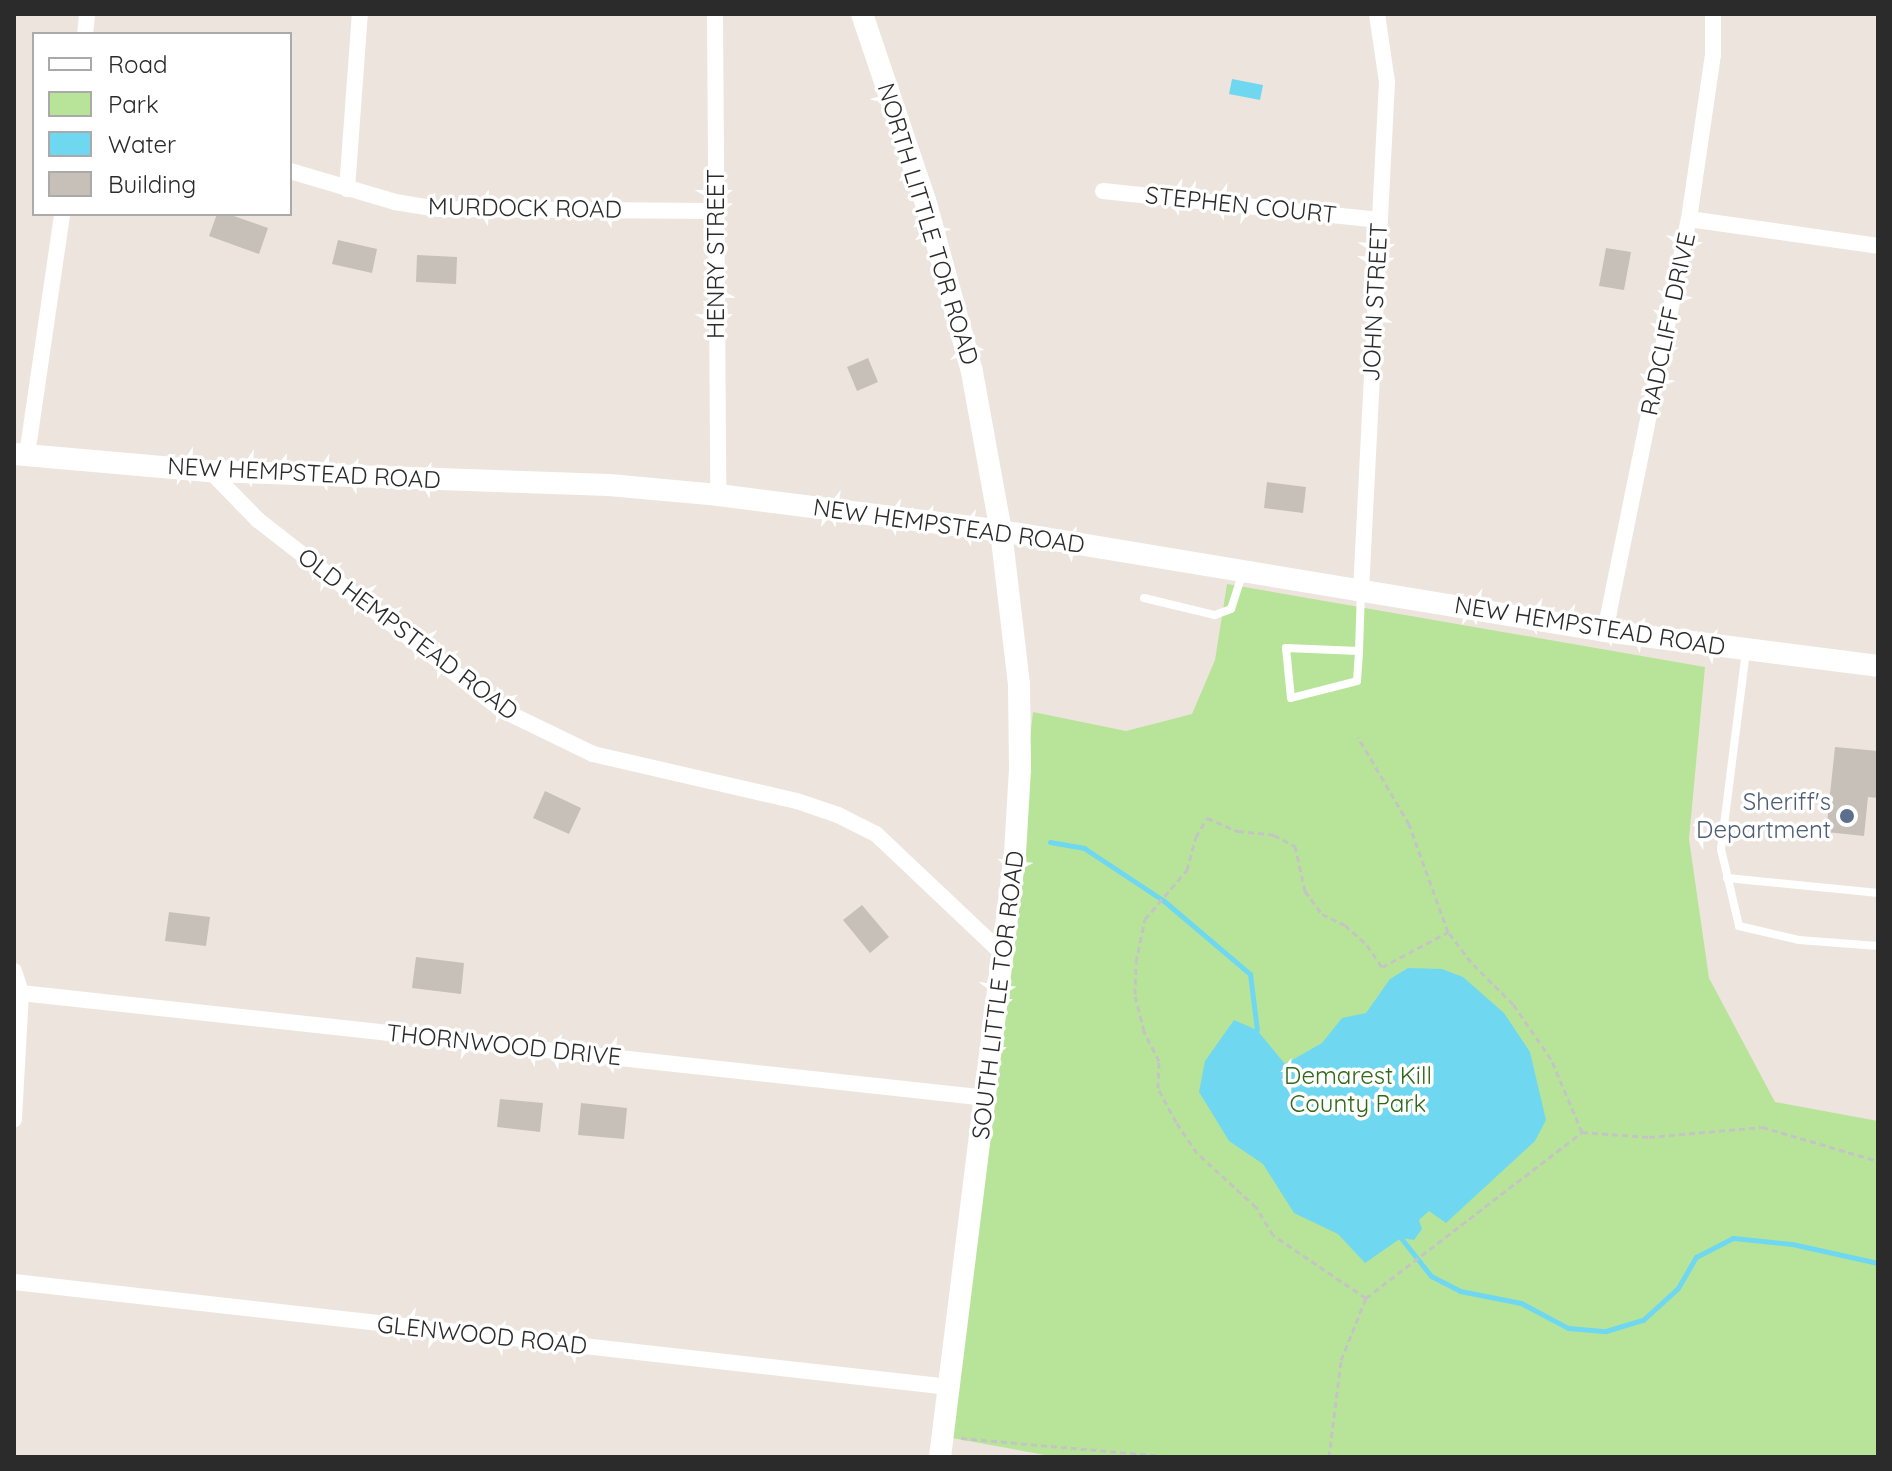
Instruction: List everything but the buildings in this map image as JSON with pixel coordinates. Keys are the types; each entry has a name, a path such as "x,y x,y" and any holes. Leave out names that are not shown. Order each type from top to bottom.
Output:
{"street":[{"path":"347,189 360,14"},
{"name":"HENRY STREET","path":"715,14 718,495"},
{"name":"NORTH LITTLE TOR ROAD","path":"862,14 956,305 981,414 1001,531"},
{"name":"JOHN STREET","path":"1361,591 1387,82 1377,14"},
{"name":"RADCLIFF DRIVE","path":"1605,631 1689,219 1713,55 1713,14"},
{"name":"MURDOCK ROAD","path":"292,172 347,189 438,209 716,211"},
{"name":"STEPHEN COURT","path":"1103,191 1379,220"},
{"path":"20,454 62,216"},
{"path":"1689,219 1878,246"},
{"name":"NEW HEMPSTEAD ROAD","path":"20,454 210,471 609,485 718,495 1001,531 1605,631 1878,666"},
{"name":"OLD HEMPSTEAD ROAD","path":"210,471 258,520 502,710 593,754 797,801 838,815 876,834 1002,953"},
{"name":"SOUTH LITTLE TOR ROAD","path":"944,1447 1015,854 1020,769 1019,684 1001,531"},
{"path":"14,971 21,993 14,1120"},
{"name":"THORNWOOD DRIVE","path":"21,993 987,1098"},
{"name":"GLENWOOD ROAD","path":"14,1282 949,1387"}],"lane":[{"path":"1144,598 1215,615 1231,609 1243,571"},
{"path":"1359,651 1286,648 1291,698 1357,681 1359,651 1361,591"},
{"path":"1746,650 1721,849 1739,926 1799,940 1878,946"},
{"path":"1727,878 1878,893"}],"path":[{"path":"1358,737 1409,824 1448,932 1471,962 1513,1004 1551,1059 1582,1132"},
{"path":"1366,1298 1273,1235 1256,1207 1197,1153 1176,1122 1158,1088 1159,1061 1144,1031 1135,994 1136,962 1145,919 1187,870 1196,837 1207,818 1238,831 1274,835 1295,846 1305,891 1322,914 1345,925 1367,945 1382,967 1448,932"},
{"path":"1329,1457 1341,1360 1366,1298 1582,1132 1649,1137 1762,1127 1878,1161"},
{"path":"944,1447 1172,1457"}],"green space":[{"name":"Demarest Kill County Park","path":"1227,584 1705,667 1689,839 1709,978 1775,1102 1878,1121 1878,1457 1056,1457 947,1437 1033,712 1126,731 1192,714 1215,660"}],"water":[{"path":"1232,79 1263,85 1260,100 1229,94"},
{"path":"1408,968 1442,969 1463,977 1504,1013 1530,1052 1546,1120 1535,1141 1446,1223 1429,1211 1419,1220 1422,1229 1414,1240 1401,1238 1365,1263 1338,1234 1294,1213 1263,1164 1229,1141 1199,1092 1205,1061 1234,1020 1257,1030 1285,1064 1322,1043 1342,1018 1366,1013 1390,979"}],"waterway":[{"path":"1050,842 1084,848 1164,901 1250,974 1257,1030"},
{"path":"1401,1238 1431,1276 1460,1291 1521,1303 1568,1328 1606,1331 1643,1320 1678,1288 1696,1257 1733,1238 1792,1244 1878,1263"}],"place":[{"name":"Sheriff's Department","path":"1847,816"}]}
